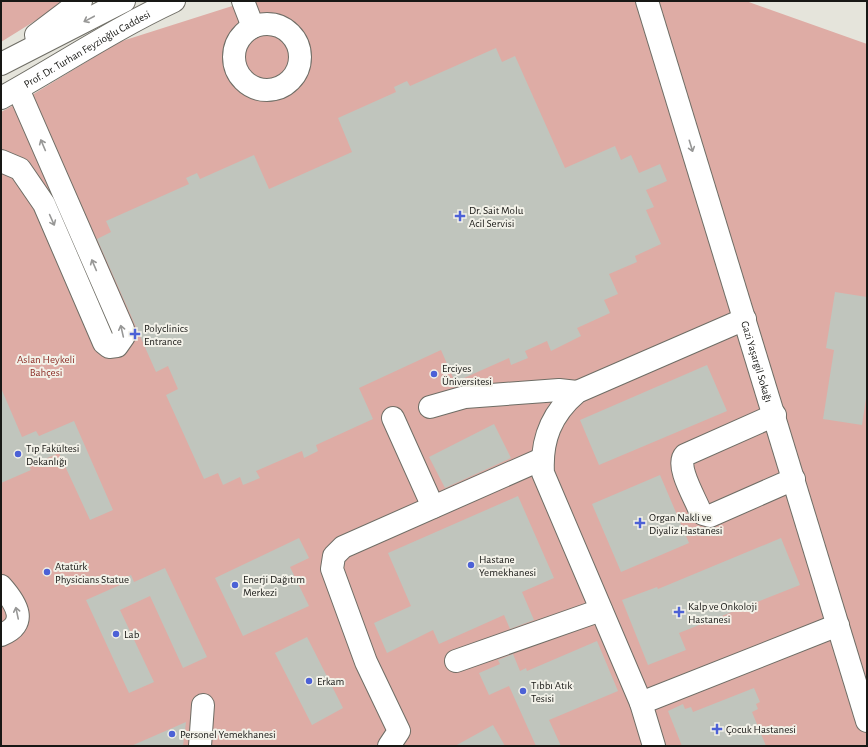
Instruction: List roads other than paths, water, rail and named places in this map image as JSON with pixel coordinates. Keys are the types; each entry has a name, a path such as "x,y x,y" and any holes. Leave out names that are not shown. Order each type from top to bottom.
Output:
{"street":[{"path":"1,61 81,1"},
{"name":"Prof. Dr. Turhan Feyzioğlu Caddesi","path":"1,64 124,1"},
{"name":"Prof. Dr. Turhan Feyzioğlu Caddesi","path":"10,93 108,34 174,1"},
{"path":"243,1 253,27"},
{"name":"Gazi Yaşargil Sokağı","path":"647,1 775,415 867,721"},
{"name":"Gazi Yaşargil Sokağı","path":"664,1 674,43 867,679"},
{"path":"1,161 20,169 31,193 52,220 104,343 109,347 117,346 124,336 123,329 10,93"},
{"path":"91,313 97,318 104,317 110,310 110,301"},
{"path":"654,746 641,703 543,473 543,445 552,420 567,400 577,392 745,319"},
{"path":"430,407 465,397 559,390 577,392"},
{"path":"775,415 685,455 682,460 682,469 700,510 703,514 710,516 794,479"},
{"path":"393,418 433,508"},
{"path":"389,746 399,731 366,662 332,569 334,556 343,547 542,459"},
{"path":"1,586 15,606 18,620 13,629 1,635"},
{"path":"456,661 601,610"},
{"path":"641,703 838,625"},
{"path":"200,746 203,705"}],"place":[{"name":"Dr. Sait Molu Acil Servisi","path":"460,216"},
{"name":"Polyclinics Entrance","path":"135,334"},
{"name":"Erciyes Üniversitesi","path":"434,374"},
{"name":"Tıp Fakültesi Dekanlığı","path":"18,454"},
{"name":"Organ Nakli ve Diyaliz Hastanesi","path":"640,523"},
{"name":"Hastane Yemekhanesi","path":"471,565"},
{"name":"Atatürk Physicians Statue","path":"47,572"},
{"name":"Enerji Dağıtım Merkezi","path":"235,585"},
{"name":"Kalp ve Onkoloji Hastanesi","path":"679,612"},
{"name":"Lab","path":"116,634"},
{"name":"Erkam","path":"309,681"},
{"name":"Tıbbı Atık Tesisi","path":"523,691"},
{"name":"Çocuk Hastanesi","path":"717,729"},
{"name":"Personel Yemekhanesi","path":"172,734"}],"park label":[{"name":"Aslan Heykeli Bahçesi","path":"46,365"}]}
